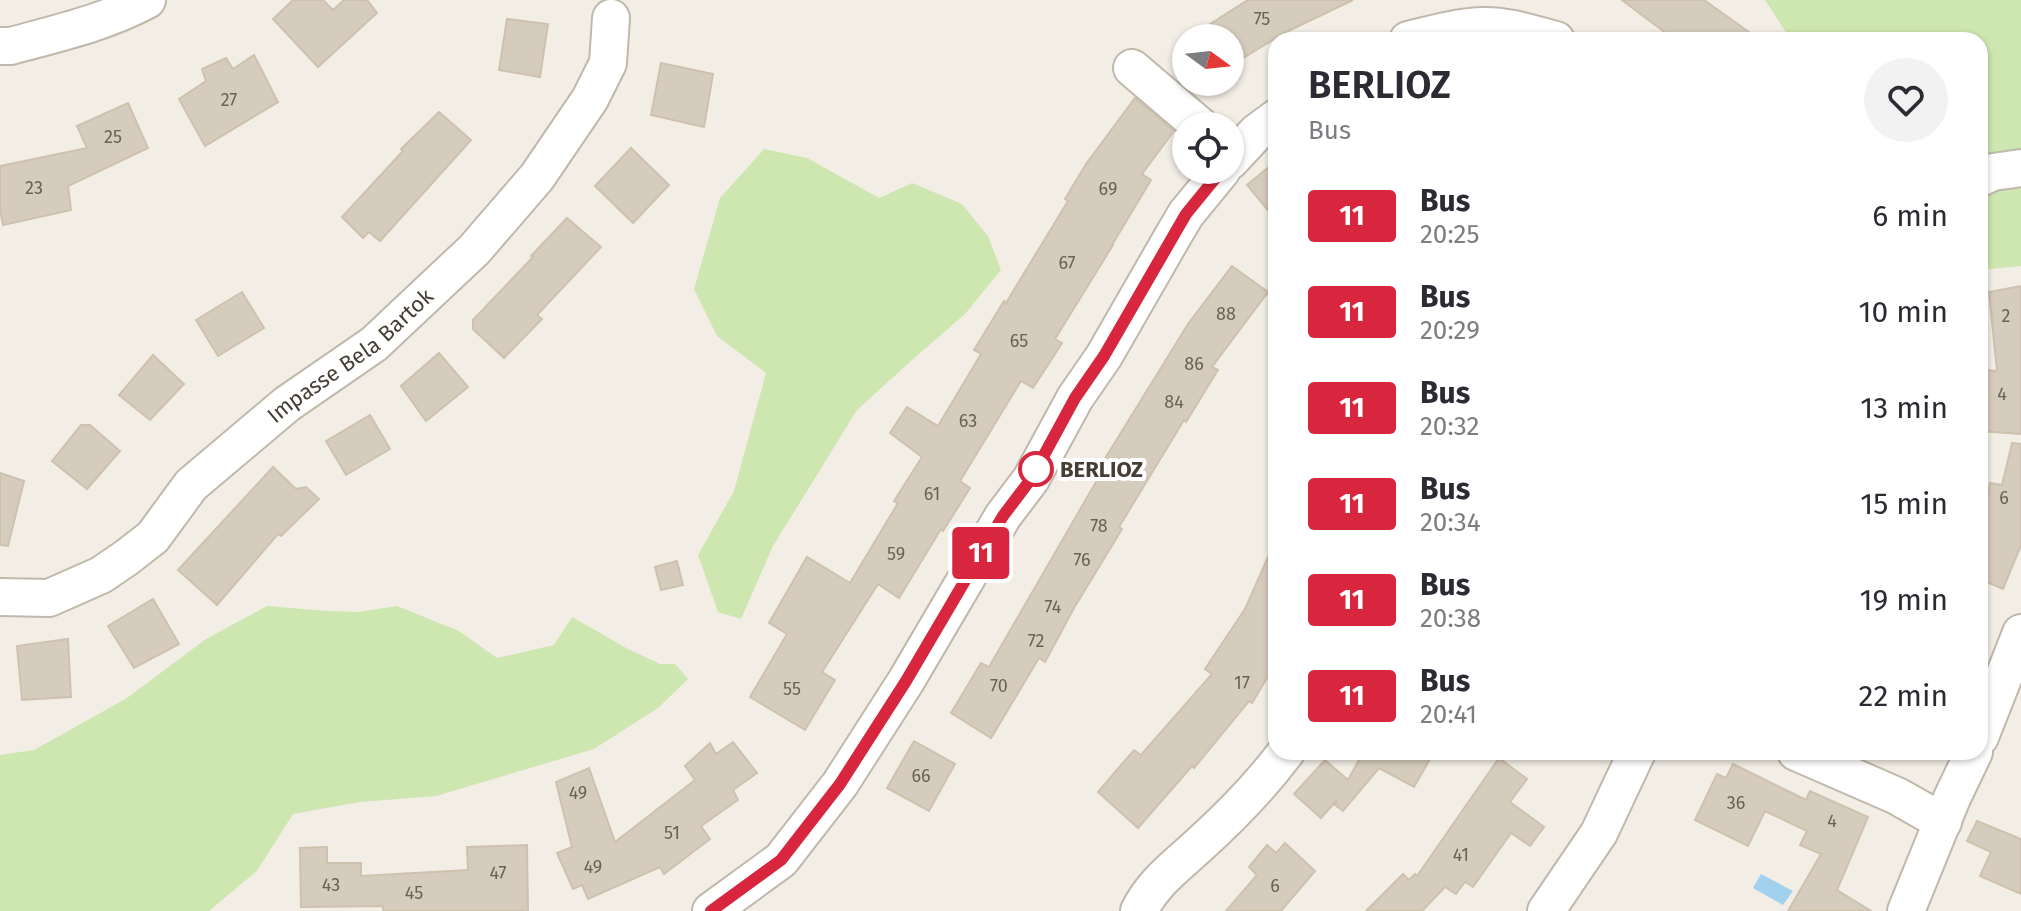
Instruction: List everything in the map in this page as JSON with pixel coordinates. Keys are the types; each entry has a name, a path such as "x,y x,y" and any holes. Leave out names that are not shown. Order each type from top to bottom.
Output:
{"street":[{"path":"0,46 11,46 92,24 147,0"},
{"name":"Impasse Bela Bartok","path":"0,597 49,598 101,575 126,558 153,537 191,485 287,404 374,344 463,260 537,177 590,99 608,63 611,18"},
{"path":"1446,32 1486,26 1523,32"},
{"path":"1132,68 1184,112"},
{"path":"1244,145 1268,124"},
{"path":"1988,174 2021,168"},
{"path":"711,911 781,860 840,784 906,681 1003,516 1031,479 1075,398 1104,356 1179,225 1211,184"},
{"path":"1988,717 2021,633"},
{"path":"1139,911 1161,878 1208,836 1279,760"},
{"path":"1546,911 1599,833 1633,760"},
{"path":"1814,760 1897,796 1943,822"},
{"path":"1906,911 1970,760"}],"green space":[{"path":"1765,0 2021,0 2021,266 1988,269 1988,32 1786,32"},
{"path":"764,149 807,158 879,198 912,183 962,204 988,236 1001,270 965,314 857,410 773,546 741,619 718,612 698,555 734,491 766,373 717,336 694,289 720,198"},
{"path":"267,606 358,612 397,606 459,631 497,658 554,645 572,617 660,664 675,664 688,679 658,708 594,749 436,796 360,802 293,814 257,871 209,911 0,911 0,755 34,750 127,698 206,639"}],"water":[{"path":"1761,874 1793,891 1783,905 1753,888"}],"building":[{"path":"293,0 323,0 333,10 344,0 367,0 377,13 318,67 273,19"},
{"path":"1248,0 1353,0 1286,32 1268,32 1268,43 1244,57 1244,24 1210,24"},
{"path":"1622,0 1704,0 1749,32 1664,32"},
{"path":"507,19 548,24 540,77 499,70"},
{"path":"254,55 278,102 205,146 179,99 206,81 202,69 226,58 233,69"},
{"path":"661,63 713,74 704,127 651,115"},
{"path":"1135,98 1172,129 1172,134 1142,174 1151,180 1055,339 1062,343 1033,388 1021,381 960,481 970,488 899,598 878,584 822,672 835,680 805,730 750,697 787,634 769,623 807,557 850,583 898,503 894,501 922,457 890,433 907,407 938,426 981,354 974,350 1068,201 1065,199 1086,164"},
{"path":"128,103 148,148 68,186 71,210 3,225 0,166 87,148 77,126"},
{"path":"439,112 471,140 380,241 369,232 363,238 342,217 403,151 401,149"},
{"path":"631,148 669,185 633,223 595,186"},
{"path":"1268,168 1268,210 1247,185"},
{"path":"567,218 601,247 537,315 542,319 504,358 473,329 473,320"},
{"path":"1232,266 1268,292 1212,367 1218,370 1119,527 1122,529 1045,662 1039,658 991,738 951,713 981,663 989,667 1100,475 1096,473 1188,324"},
{"path":"2021,286 2021,434 1988,432 1988,370 1997,371 1989,292"},
{"path":"242,292 264,328 218,356 196,320"},
{"path":"439,353 468,387 426,421 401,386"},
{"path":"153,355 184,384 150,420 119,395"},
{"path":"370,415 390,449 346,475 326,441"},
{"path":"81,425 90,425 120,451 87,489 52,461"},
{"path":"2012,443 2021,444 2021,545 2003,589 1988,582 1988,492 1990,483 2002,485"},
{"path":"273,467 296,489 306,487 319,499 281,536 278,534 217,605 178,570"},
{"path":"0,473 24,481 8,546 0,545"},
{"path":"1268,557 1268,676 1252,703 1249,701 1194,768 1192,766 1138,828 1098,792 1134,750 1141,755 1212,674 1205,669 1245,609"},
{"path":"677,561 683,585 661,590 655,567"},
{"path":"153,599 179,644 134,668 108,626"},
{"path":"68,639 71,697 22,700 17,646"},
{"path":"914,741 955,764 929,811 887,788"},
{"path":"733,742 757,773 733,790 738,800 701,826 710,839 664,874 660,867 588,899 582,885 573,889 557,853 572,847 556,782 589,768 615,842 695,780 685,766 710,743 716,754"},
{"path":"1325,760 1348,780 1359,760 1429,760 1414,787 1379,768 1343,811 1335,805 1337,800 1321,818 1294,794"},
{"path":"1498,760 1527,779 1510,802 1544,827 1530,846 1511,833 1473,887 1465,882 1456,894 1445,887 1422,911 1366,911 1403,874 1409,880 1415,874 1417,876"},
{"path":"1733,764 1806,800 1810,791 1868,817 1837,890 1871,911 1788,911 1821,854 1800,845 1807,831 1765,811 1748,846 1695,820 1717,774 1726,778"},
{"path":"1977,821 2021,839 2021,894 1980,876 1991,852 1967,841"},
{"path":"1285,843 1315,871 1281,911 1226,911 1257,875 1249,867 1267,845 1276,853"},
{"path":"527,845 528,911 383,911 383,906 301,907 300,848 327,847 327,863 361,863 361,876 468,870 467,847"}],"bus line":[{"name":"11","path":"711,911 781,860 840,784 906,681 1003,516 1031,479 1075,398 1104,356 1186,214 1210,184"}],"place":[{"name":"BERLIOZ","path":"1036,469"}]}
